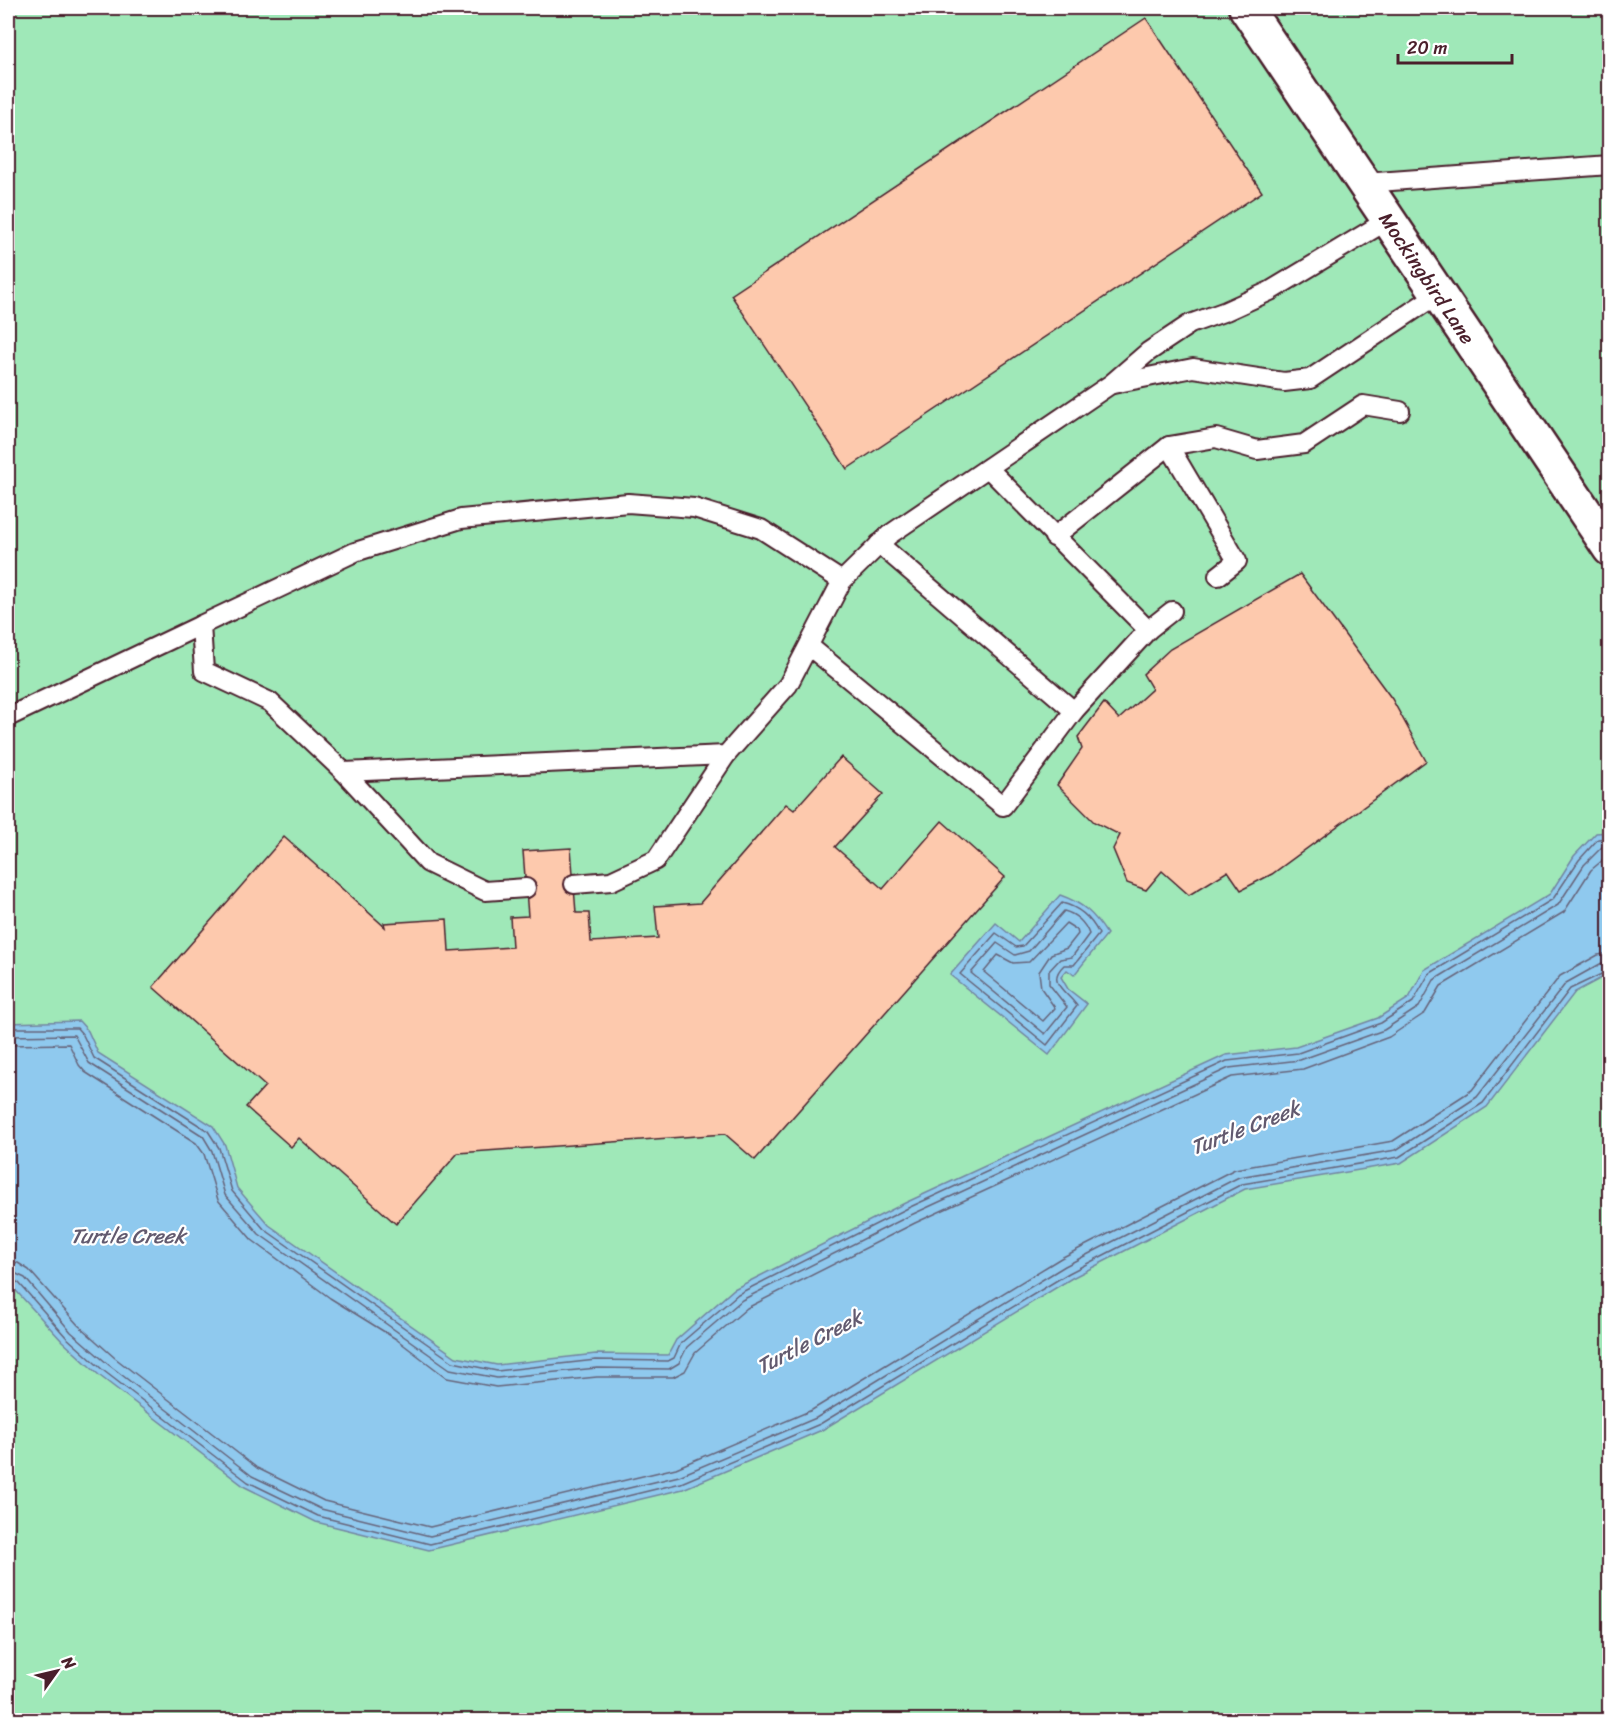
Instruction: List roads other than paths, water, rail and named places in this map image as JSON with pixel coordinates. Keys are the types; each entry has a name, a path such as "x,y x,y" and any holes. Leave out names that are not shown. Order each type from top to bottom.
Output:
{"main road":[{"name":"Mockingbird Lane","path":"1246,8 1610,549"}],"lane":[{"path":"1364,183 1610,165"},
{"path":"574,884 611,881 656,860 726,754 788,684 842,581 879,544 1111,384 1148,352 1190,324 1270,291 1388,220"},
{"path":"1111,384 1192,368 1284,382 1310,379 1438,294"},
{"path":"1054,537 1169,446 1216,438 1257,450 1304,444 1363,405 1400,411"},
{"path":"1169,446 1237,561 1218,576"},
{"path":"988,468 1148,630"},
{"path":"8,717 355,552 461,519 628,503 694,507 760,529 842,581"},
{"path":"879,544 1074,711"},
{"path":"809,646 1003,806 1074,711 1148,630 1172,611"},
{"path":"201,625 204,671 270,702 344,772 428,863 485,891 526,888"},
{"path":"344,772 726,754"}],"water":[{"name":"Turtle Creek","path":"1609,832 1609,974 1575,992 1487,1107 1401,1163 1245,1189 1072,1278 822,1430 683,1489 429,1550 316,1522 245,1487 100,1376 62,1341 8,1282 8,1023 79,1021 88,1031 98,1053 213,1126 225,1145 237,1188 269,1225 456,1357 497,1365 596,1354 668,1355 676,1340 734,1289 905,1203 1226,1055 1296,1047 1378,1018 1409,998 1424,970 1550,894 1574,856 1596,833"},
{"path":"1060,895 1087,910 1107,934 1074,975 1067,970 1061,977 1068,989 1087,1004 1049,1055 950,975 996,923 1019,942"}]}
